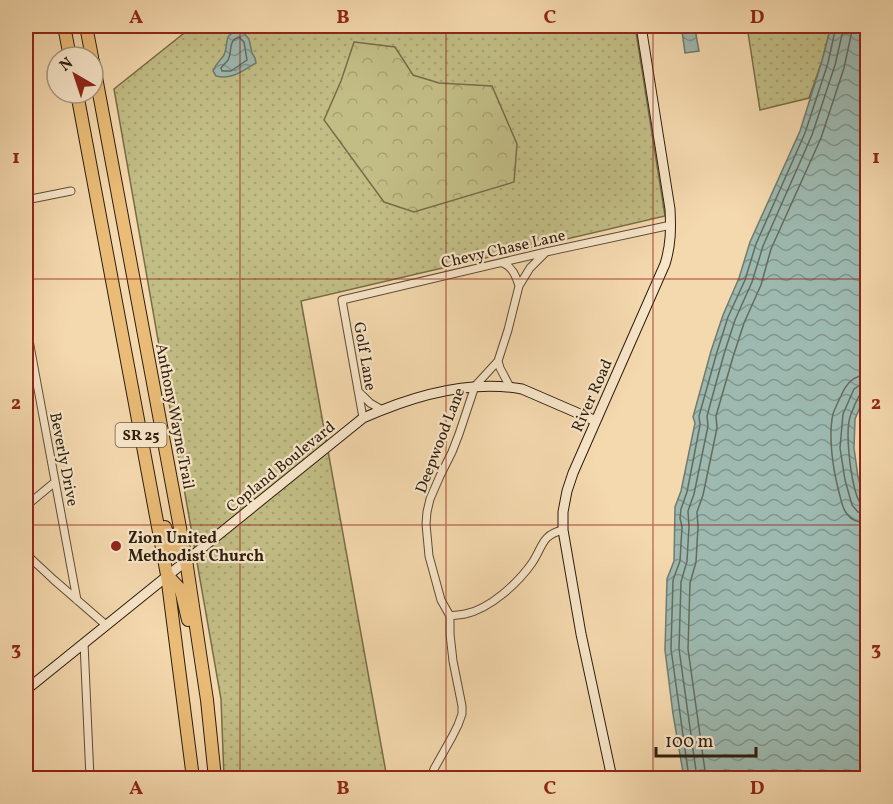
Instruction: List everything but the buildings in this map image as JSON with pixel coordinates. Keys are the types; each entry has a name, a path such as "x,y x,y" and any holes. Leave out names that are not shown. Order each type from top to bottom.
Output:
{"highway":[{"path":"64,26 68,45"},
{"name":"Anthony Wayne Trail","path":"86,26 90,45"},
{"name":"SR 25","path":"79,105 167,575 193,778"},
{"name":"Anthony Wayne Trail","path":"102,105 186,560 207,700 215,778"},
{"path":"147,464 171,546 186,560"},
{"path":"167,575 181,590 207,700"}],"street":[{"name":"River Road","path":"612,778 581,634 563,530 563,512 567,491 665,264 671,240 670,209 641,26"},
{"path":"26,200 71,191"},
{"name":"Chevy Chase Lane","path":"342,300 500,262 671,225"},
{"name":"Deepwood Lane","path":"432,778 434,769 462,714 462,706 453,661 450,616 441,600 429,556 426,524 430,500 459,434 475,386 498,361 519,286 530,268 546,252"},
{"path":"500,262 512,270 519,286"},
{"name":"Golf Lane","path":"342,300 363,418"},
{"name":"Beverly Drive","path":"26,324 77,600"},
{"path":"498,361 510,387"},
{"name":"Copland Boulevard","path":"26,690 363,418 409,400 475,386 522,389 596,421"},
{"path":"358,391 370,404 382,410"},
{"path":"26,506 55,482"},
{"path":"450,616 466,614 493,602 520,578 548,536 563,530"},
{"path":"26,554 106,625"},
{"path":"84,643 90,778"}],"green space":[{"path":"193,26 635,26 665,216 301,301 387,778 224,778 221,699 114,89"},
{"path":"747,26 831,26 809,98 760,110"},
{"path":"354,42 395,47 413,75 439,83 492,86 517,144 514,182 414,212 384,202 324,120 341,81"}],"water":[{"path":"831,26 868,26 868,389 855,419 854,448 858,477 865,502 868,505 867,778 684,778 665,650 667,579 674,561 675,507 681,491 695,423 693,417 711,351 750,242 800,131"},
{"path":"695,29 699,51 685,53 682,31"},
{"path":"241,30 249,39 256,63 232,76 216,76 213,71 224,55 228,36"}],"place":[{"name":"Zion United Methodist Church","path":"116,546"}]}
